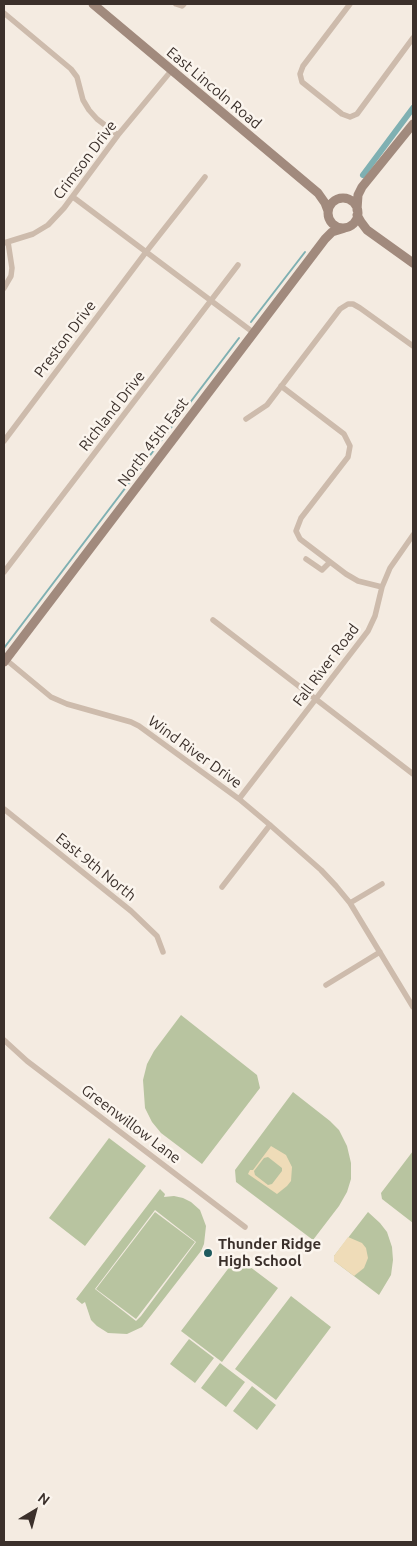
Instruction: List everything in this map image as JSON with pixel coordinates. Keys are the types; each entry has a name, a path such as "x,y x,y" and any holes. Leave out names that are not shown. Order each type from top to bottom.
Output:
{"main road":[{"name":"East Lincoln Road","path":"93,4 318,193 326,203 328,215"},
{"path":"413,124 357,193 331,204 328,215 335,226 367,230 413,263"},
{"path":"347,228 353,224 357,212 358,195 362,187"},
{"name":"East Lincoln Road","path":"318,193 340,199"},
{"path":"340,199 352,202 361,222 367,230"},
{"name":"North 45th East","path":"325,239 329,229 328,215"},
{"name":"North 45th East","path":"4,660 325,239 332,232 347,228"}],"street":[{"path":"176,4 182,6 184,4"},
{"path":"350,4 302,66 300,74 302,82 342,114 350,117 357,114 413,38"},
{"path":"4,13 71,70 77,77 83,100 89,110 118,136"},
{"name":"Crimson Drive","path":"6,242 33,234 48,225 73,197 118,136 171,71"},
{"name":"Preston Drive","path":"4,441 146,252 205,177"},
{"path":"73,197 254,333"},
{"path":"4,288 11,276 12,268 6,242"},
{"name":"Richland Drive","path":"4,572 238,265"},
{"path":"246,419 266,405 340,309 348,304 353,304 360,308 413,346"},
{"path":"281,386 344,434 350,446 348,457 301,518 296,531 300,539 358,581 382,587"},
{"name":"Fall River Road","path":"239,799 368,631 375,616 382,587 390,568 413,536"},
{"path":"306,559 322,570 330,562"},
{"path":"214,620 413,774"},
{"name":"Wind River Drive","path":"4,660 51,697 67,704 139,726 270,824"},
{"name":"East 9th North","path":"4,809 131,911 157,936 163,952"},
{"path":"222,887 270,824 331,881 350,903 413,1006"},
{"path":"350,903 382,884"},
{"path":"326,984 380,952"},
{"name":"Greenwillow Lane","path":"4,1040 34,1067 245,1226"}],"green space":[{"path":"181,1015 257,1075 260,1088 202,1164 161,1133 152,1122 145,1108 143,1080 147,1064 154,1051"},
{"path":"293,1092 339,1130 347,1146 351,1163 351,1179 347,1192 339,1206 313,1240 236,1182 235,1170"},
{"path":"109,1138 146,1166 85,1246 49,1218"},
{"path":"413,1151 413,1223 382,1199 381,1193"},
{"path":"160,1189 165,1194 164,1197 174,1196 183,1198 200,1210 206,1226 204,1244 201,1251 142,1327 127,1334 108,1333 91,1320 85,1302 82,1304 76,1299","holes":["155,1210 196,1242 136,1321 95,1289"]},
{"path":"155,1212 195,1242 136,1319 96,1289"},
{"path":"368,1212 387,1232 392,1247 391,1275 379,1295 334,1261 334,1256"},
{"path":"237,1257 278,1288 222,1362 181,1331"},
{"path":"291,1296 331,1327 276,1400 235,1369"},
{"path":"189,1339 214,1358 195,1383 170,1364"},
{"path":"220,1363 245,1382 226,1407 201,1388"},
{"path":"252,1386 276,1405 257,1430 233,1411"}],"sand":[{"path":"271,1146 286,1155 292,1167 291,1181 277,1194 248,1174 250,1170 253,1170","holes":["268,1157 282,1168 282,1171 272,1184 268,1185 255,1175 254,1171 264,1158"]},
{"path":"348,1237 362,1243 366,1248 368,1258 364,1268 354,1276 334,1261 334,1256"}],"waterway":[{"path":"363,175 413,108"},
{"path":"251,322 305,252"},
{"path":"4,648 239,338"}],"place":[{"name":"Thunder Ridge High School","path":"208,1253"}]}
